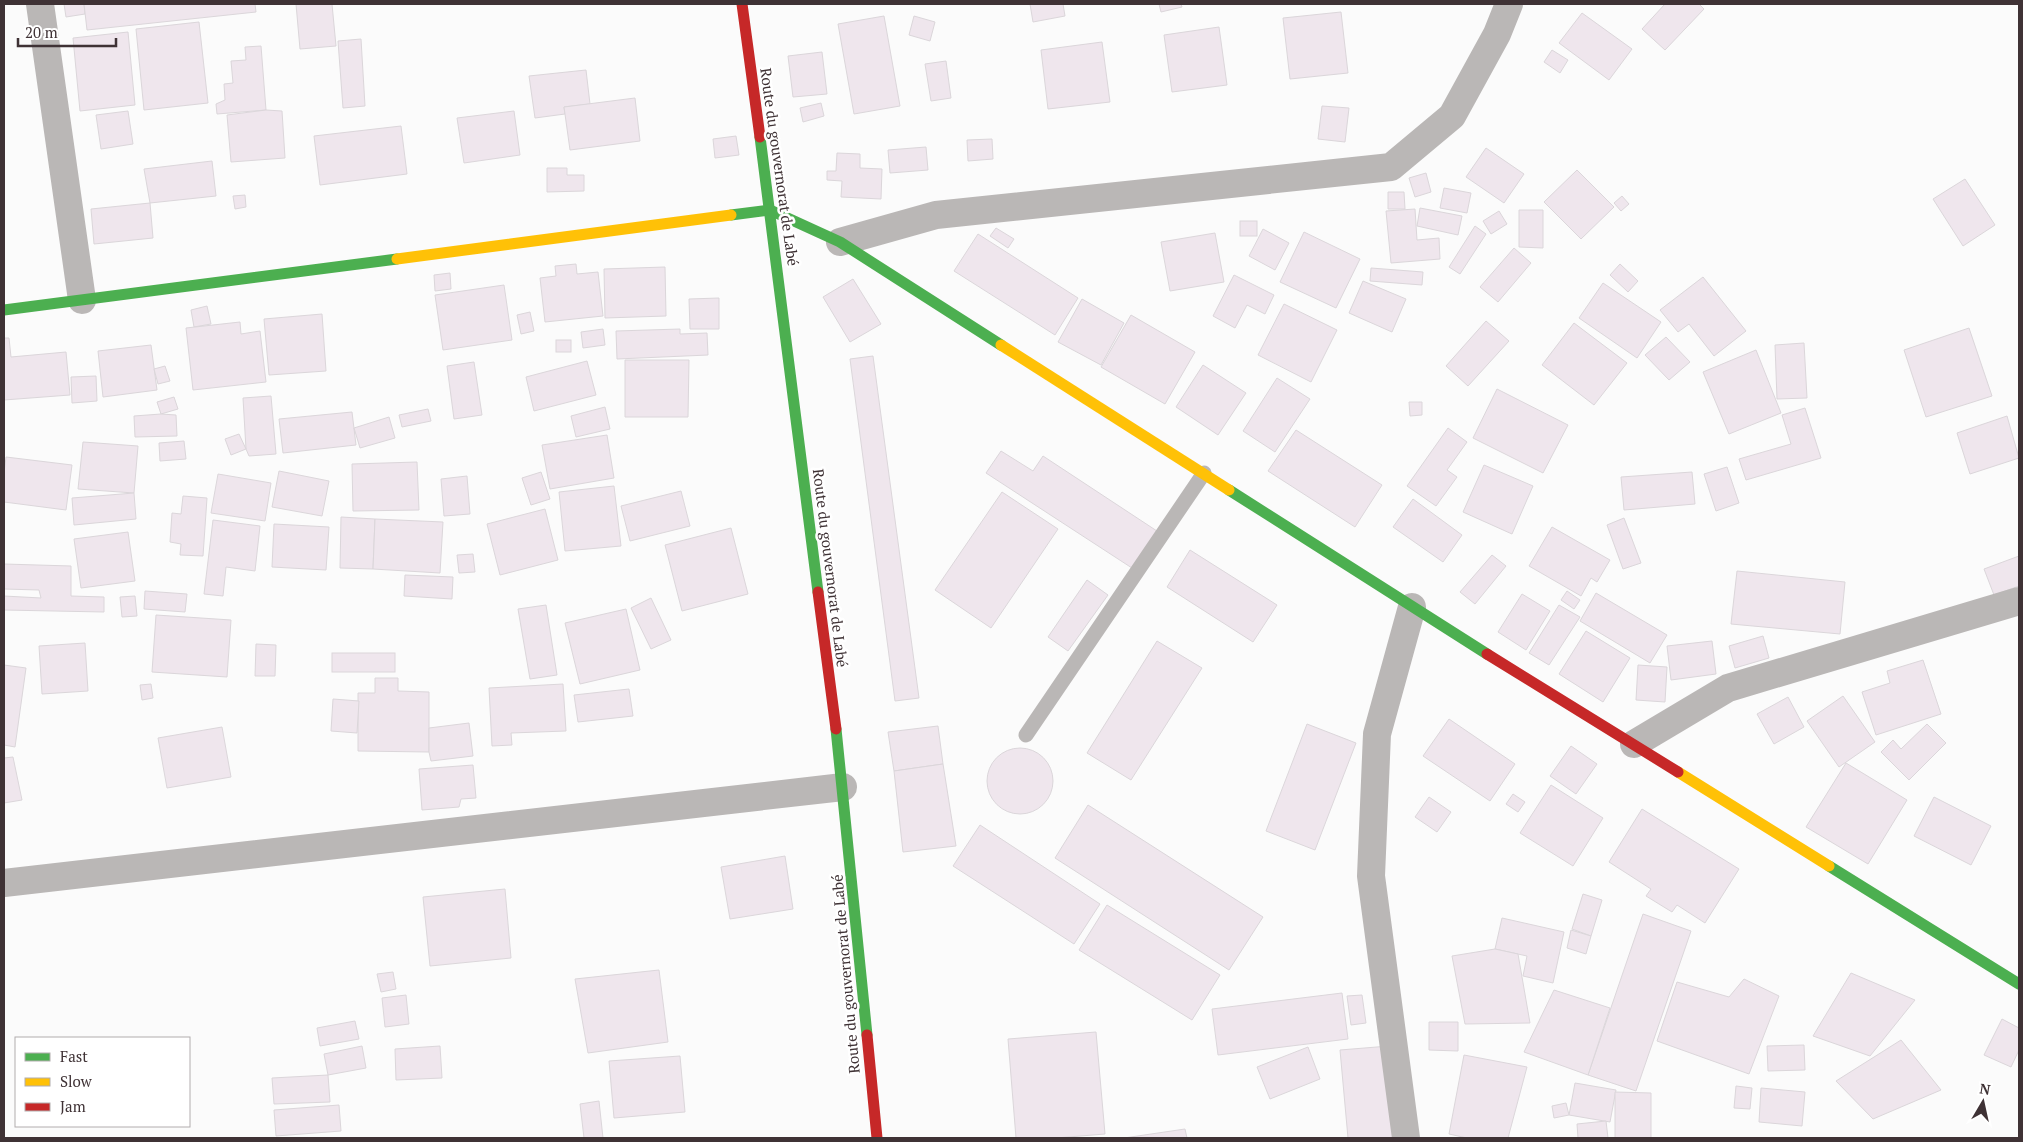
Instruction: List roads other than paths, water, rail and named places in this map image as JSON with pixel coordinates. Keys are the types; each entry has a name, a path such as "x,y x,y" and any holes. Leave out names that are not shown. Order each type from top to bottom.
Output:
{"street":[{"path":"40,4 82,300"},
{"name":"Route du gouvernorat de Labé","path":"742,4 843,787 877,1138"},
{"path":"840,242 936,215 1391,167 1452,116 1497,34 1509,4"},
{"path":"4,310 770,210 840,242 1412,607 2019,984"},
{"path":"1634,744 1728,688 2019,601"},
{"path":"1406,1138 1371,876 1377,734 1412,607"},
{"path":"4,883 843,787"}],"lane":[{"path":"1026,734 1204,473"}]}
